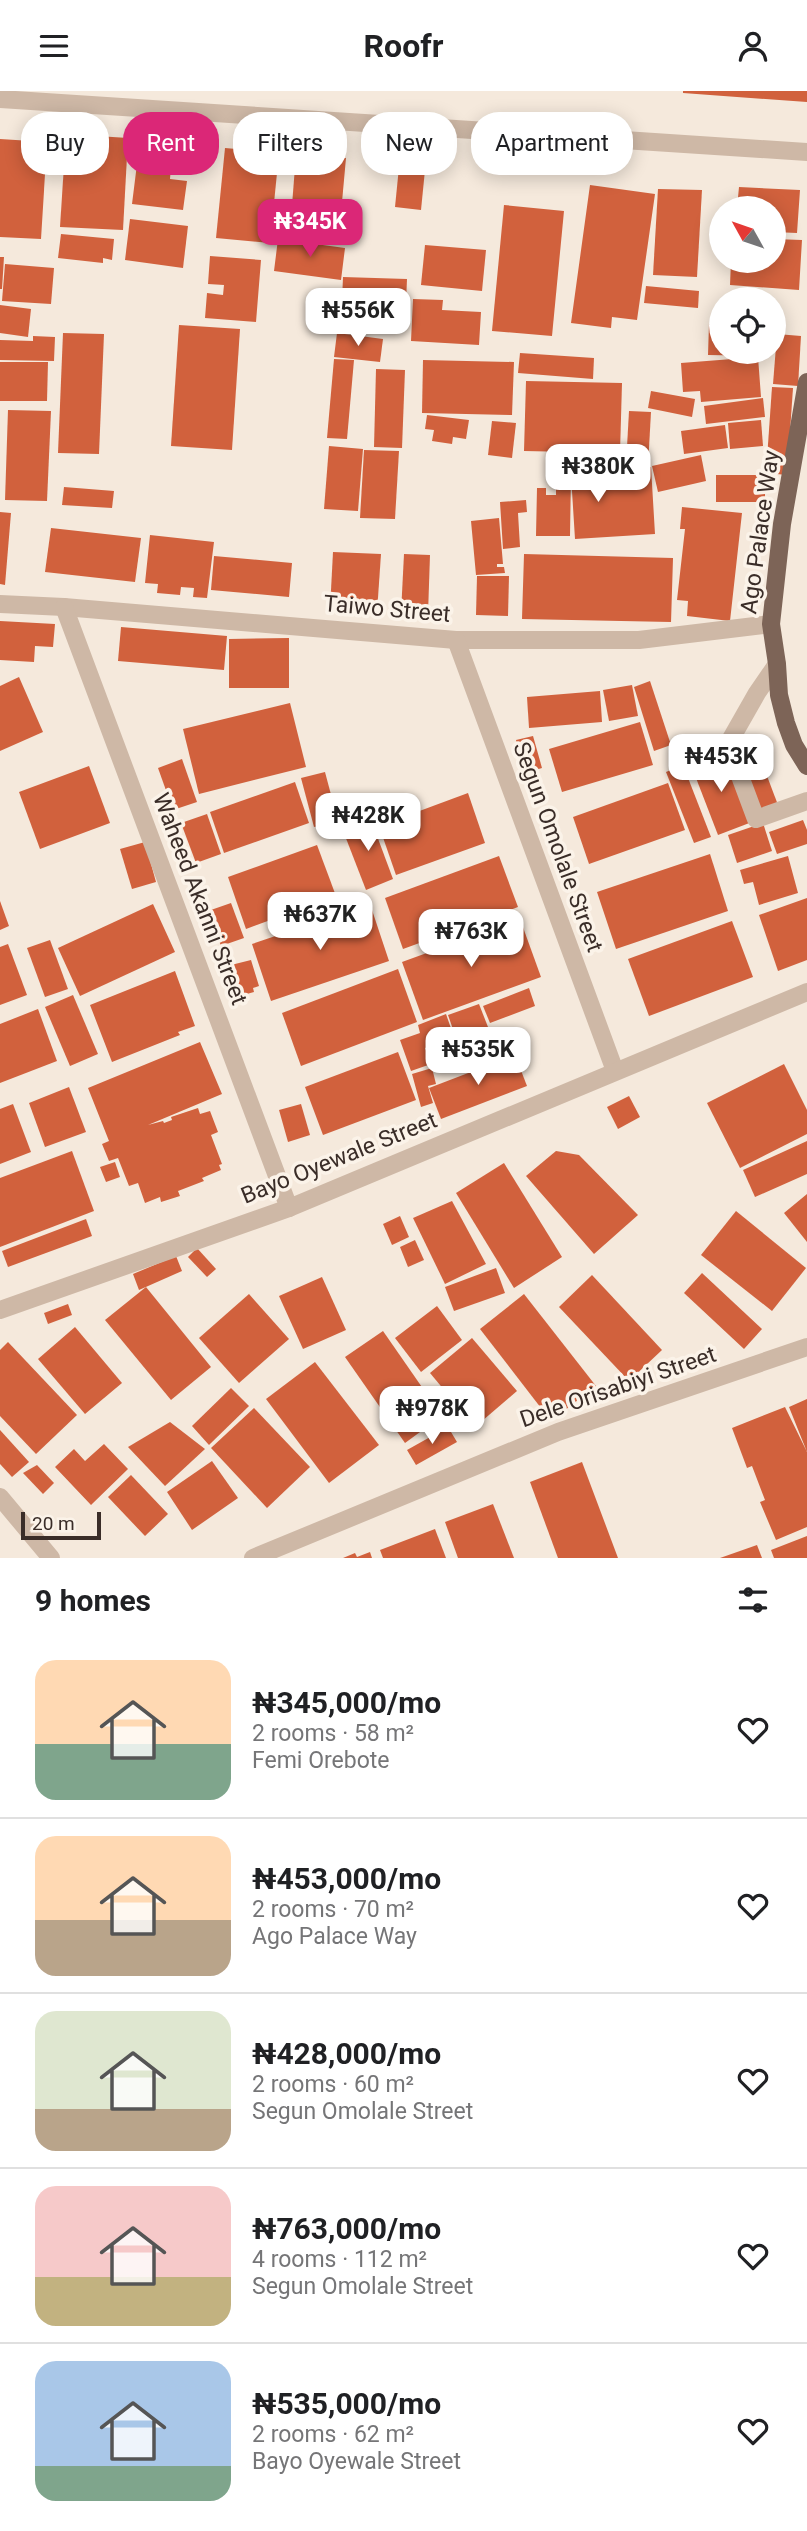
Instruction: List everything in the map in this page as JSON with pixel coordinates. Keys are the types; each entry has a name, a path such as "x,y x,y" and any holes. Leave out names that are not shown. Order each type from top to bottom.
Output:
{"main road":[{"name":"Ago Palace Way","path":"807,382 782,524 771,624 779,695 786,723 794,745 807,766"}],"street":[{"path":"0,99 807,152"},
{"name":"Taiwo Street","path":"0,604 456,640 639,640 771,624"},
{"name":"Waheed Akanni Street","path":"64,607 289,1208"},
{"name":"Segun Omolale Street","path":"456,640 615,1071"},
{"path":"777,664 728,744 756,819 807,801"},
{"name":"Bayo Oyewale Street","path":"0,1310 289,1208 807,992"},
{"name":"Dele Orisabiyi Street","path":"253,1558 558,1432 807,1347"},
{"path":"0,1497 51,1558"}],"building":[{"path":"807,91 807,102 683,93"},
{"path":"109,137 123,138 123,175 126,175 123,230 60,227 63,175 109,175"},
{"path":"0,139 21,140 21,175 45,175 41,239 0,237"},
{"path":"225,148 233,149 233,175 277,175 270,243 216,238"},
{"path":"136,175 170,175 170,179 187,181 183,210 132,204"},
{"path":"294,175 344,175 339,235 290,231"},
{"path":"398,175 424,175 421,210 395,207"},
{"path":"590,185 655,194 637,320 612,317 611,328 571,323"},
{"path":"739,187 800,190 797,233 786,233 786,196 738,196"},
{"path":"658,189 702,190 697,277 653,275"},
{"path":"504,205 564,211 552,336 492,331"},
{"path":"130,219 188,226 183,268 125,260"},
{"path":"61,234 114,239 112,260 103,258 103,263 58,258"},
{"path":"278,239 345,248 341,280 274,271"},
{"path":"786,239 802,240 799,290 730,285 730,273 786,273"},
{"path":"425,245 486,250 482,291 421,285"},
{"path":"210,256 261,260 256,322 205,318 207,293 223,295 224,285 208,284"},
{"path":"0,257 4,257 2,289 0,289"},
{"path":"5,264 54,268 51,304 2,301"},
{"path":"343,277 407,279 405,327 341,325"},
{"path":"646,286 699,291 698,308 644,303"},
{"path":"413,299 443,300 442,310 481,312 479,345 411,341"},
{"path":"0,305 31,309 28,337 0,333"},
{"path":"179,325 240,329 232,450 171,446"},
{"path":"63,333 104,334 99,454 58,453"},
{"path":"337,333 383,339 380,362 334,357"},
{"path":"786,335 801,336 798,386 773,384 775,364 786,364"},
{"path":"33,336 55,337 54,361 0,360 0,340 33,341"},
{"path":"520,353 594,358 593,379 518,373"},
{"path":"334,359 354,360 347,439 327,438"},
{"path":"423,360 514,362 512,415 422,413"},
{"path":"709,361 709,364 759,364 761,397 701,402 700,391 683,392 681,363"},
{"path":"0,362 48,362 47,401 0,401"},
{"path":"376,369 405,370 402,448 374,447"},
{"path":"526,381 622,383 620,453 524,451"},
{"path":"772,387 793,388 787,475 766,473"},
{"path":"651,391 695,399 692,417 648,408"},
{"path":"763,398 765,417 706,424 704,406"},
{"path":"8,410 51,411 47,501 5,500"},
{"path":"629,411 651,412 648,466 626,465"},
{"path":"427,415 469,420 466,439 453,437 452,444 432,441 434,430 425,429"},
{"path":"761,420 763,446 730,449 728,423"},
{"path":"492,421 516,423 512,458 488,455"},
{"path":"725,425 728,448 684,454 681,431"},
{"path":"329,446 363,449 358,511 324,509"},
{"path":"364,450 399,451 395,519 360,518"},
{"path":"701,455 706,481 658,492 652,466"},
{"path":"651,467 655,534 575,539 571,475 570,536 536,536 537,488 546,488 546,495 556,495 556,472"},
{"path":"716,475 765,475 765,502 716,502"},
{"path":"64,487 114,491 112,508 62,505"},
{"path":"526,500 527,512 518,513 520,547 503,549 500,502"},
{"path":"682,507 742,513 730,621 687,616 688,601 677,600 685,529 680,529"},
{"path":"0,512 11,513 5,585 0,584"},
{"path":"499,518 503,564 497,564 497,567 504,567 505,573 476,575 471,521"},
{"path":"51,528 141,538 135,582 45,572"},
{"path":"150,535 214,542 207,598 193,597 194,588 181,587 180,595 157,593 158,584 145,583"},
{"path":"333,552 381,554 377,612 330,609"},
{"path":"404,554 430,555 428,614 401,613"},
{"path":"524,554 673,558 671,622 522,619"},
{"path":"214,556 292,563 289,597 211,590"},
{"path":"477,576 509,576 508,616 476,615"},
{"path":"0,621 55,624 53,647 35,646 34,662 0,660"},
{"path":"121,627 227,636 224,670 118,661"},
{"path":"289,638 289,688 229,688 229,639"},
{"path":"19,677 43,732 0,751 0,686"},
{"path":"650,681 671,745 654,751 634,687"},
{"path":"632,685 638,716 609,721 603,690"},
{"path":"600,691 602,722 529,728 527,697"},
{"path":"290,703 306,767 199,794 183,729"},
{"path":"640,722 653,765 562,792 549,749"},
{"path":"533,736 542,768 525,773 516,740"},
{"path":"753,739 778,805 757,813 732,747"},
{"path":"724,752 752,822 718,835 691,765"},
{"path":"182,759 197,802 173,810 158,768"},
{"path":"683,765 711,837 694,843 666,772"},
{"path":"89,766 110,823 40,849 19,792"},
{"path":"325,772 338,821 314,827 301,778"},
{"path":"295,782 309,823 224,853 210,812"},
{"path":"668,783 685,830 589,864 573,817"},
{"path":"468,793 485,843 396,875 379,826"},
{"path":"207,814 221,854 196,863 181,823"},
{"path":"370,817 393,879 366,890 342,828"},
{"path":"803,820 807,830 807,844 777,854 769,832"},
{"path":"763,823 772,851 737,863 728,835"},
{"path":"145,842 156,882 132,889 120,849"},
{"path":"317,845 336,896 246,929 228,877"},
{"path":"710,854 728,911 616,949 597,892"},
{"path":"499,856 518,907 403,949 385,898"},
{"path":"788,856 798,893 759,905 753,882 744,884 740,870"},
{"path":"807,898 807,960 778,971 759,915"},
{"path":"0,901 9,926 0,930"},
{"path":"231,903 244,938 221,946 208,911"},
{"path":"153,904 175,952 80,996 58,948"},
{"path":"370,904 389,961 271,1001 252,944"},
{"path":"520,919 541,977 423,1020 402,962"},
{"path":"732,921 753,977 649,1016 628,959"},
{"path":"50,940 68,989 45,997 27,948"},
{"path":"8,944 27,995 0,1005 0,947"},
{"path":"251,960 259,986 253,988 254,992 236,997 227,966"},
{"path":"398,969 417,1022 301,1066 282,1013"},
{"path":"175,971 195,1026 178,1032 180,1035 112,1062 90,1005"},
{"path":"529,988 535,1006 490,1023 483,1006"},
{"path":"73,995 98,1054 70,1066 45,1007"},
{"path":"479,1004 488,1027 456,1038 448,1015"},
{"path":"38,1009 57,1061 0,1083 0,1024"},
{"path":"446,1014 454,1037 425,1048 431,1064 411,1071 400,1040 420,1033 418,1025"},
{"path":"200,1042 222,1094 148,1125 163,1121 164,1123 172,1120 171,1117 198,1108 200,1114 210,1111 218,1132 211,1135 222,1164 219,1165 221,1170 202,1178 204,1181 178,1191 180,1196 161,1202 160,1197 145,1203 138,1183 129,1186 118,1158 109,1161 102,1144 109,1141 88,1088"},
{"path":"398,1052 416,1100 323,1135 305,1087"},
{"path":"515,1055 527,1086 441,1119 429,1088"},
{"path":"784,1064 807,1110 807,1134 740,1168 707,1103"},
{"path":"432,1068 436,1084 428,1086 433,1103 421,1107 412,1074"},
{"path":"69,1087 86,1132 45,1147 29,1103"},
{"path":"629,1096 640,1117 618,1129 607,1107"},
{"path":"13,1104 31,1152 0,1164 0,1109"},
{"path":"301,1104 310,1135 288,1142 279,1110"},
{"path":"807,1141 807,1174 755,1197 743,1170"},
{"path":"72,1151 94,1211 0,1247 0,1178"},
{"path":"556,1151 579,1155 638,1215 594,1254 526,1176"},
{"path":"115,1162 120,1177 106,1182 100,1167"},
{"path":"504,1163 562,1257 514,1288 456,1193"},
{"path":"807,1194 807,1242 784,1213"},
{"path":"452,1201 486,1264 445,1284 413,1218"},
{"path":"736,1211 806,1268 772,1311 701,1255"},
{"path":"400,1216 409,1237 392,1245 383,1224"},
{"path":"86,1219 92,1236 8,1267 2,1251"},
{"path":"415,1240 424,1260 408,1267 400,1247"},
{"path":"197,1248 216,1269 207,1277 188,1257"},
{"path":"176,1256 182,1271 139,1290 133,1274"},
{"path":"496,1268 505,1293 454,1311 445,1287"},
{"path":"702,1273 762,1329 744,1349 684,1293"},
{"path":"592,1275 662,1350 629,1381 559,1307"},
{"path":"322,1277 346,1330 303,1349 279,1296"},
{"path":"146,1287 211,1367 171,1400 105,1320"},
{"path":"249,1294 289,1339 239,1383 199,1338"},
{"path":"524,1294 596,1386 551,1421 480,1329"},
{"path":"68,1304 72,1315 48,1324 44,1313"},
{"path":"437,1306 462,1340 421,1372 395,1338"},
{"path":"75,1327 122,1383 85,1414 38,1359"},
{"path":"383,1331 442,1416 405,1443 345,1357"},
{"path":"472,1338 517,1391 475,1427 430,1373"},
{"path":"8,1342 77,1415 36,1454 0,1416 0,1350"},
{"path":"315,1362 379,1445 329,1483 266,1399"},
{"path":"231,1388 249,1406 209,1445 192,1426"},
{"path":"807,1399 807,1452 789,1407"},
{"path":"785,1407 807,1452 807,1527 776,1540 760,1502 765,1500 752,1466 747,1468 732,1428"},
{"path":"254,1408 310,1467 267,1508 211,1448"},
{"path":"170,1422 205,1449 165,1486 128,1447"},
{"path":"448,1427 457,1442 416,1465 407,1450"},
{"path":"0,1430 29,1462 12,1477 0,1464"},
{"path":"104,1444 128,1469 91,1505 55,1467 74,1449 85,1461"},
{"path":"212,1461 238,1498 192,1530 167,1492"},
{"path":"582,1462 618,1558 558,1558 530,1482"},
{"path":"37,1465 54,1483 43,1494 23,1473"},
{"path":"131,1475 168,1514 145,1536 108,1497"},
{"path":"493,1504 514,1558 458,1558 445,1522"},
{"path":"435,1529 446,1558 383,1558 380,1550"},
{"path":"807,1536 807,1558 774,1558 771,1550"},
{"path":"757,1545 762,1558 720,1558"},
{"path":"370,1552 372,1558 343,1558 355,1553 357,1557"}]}
